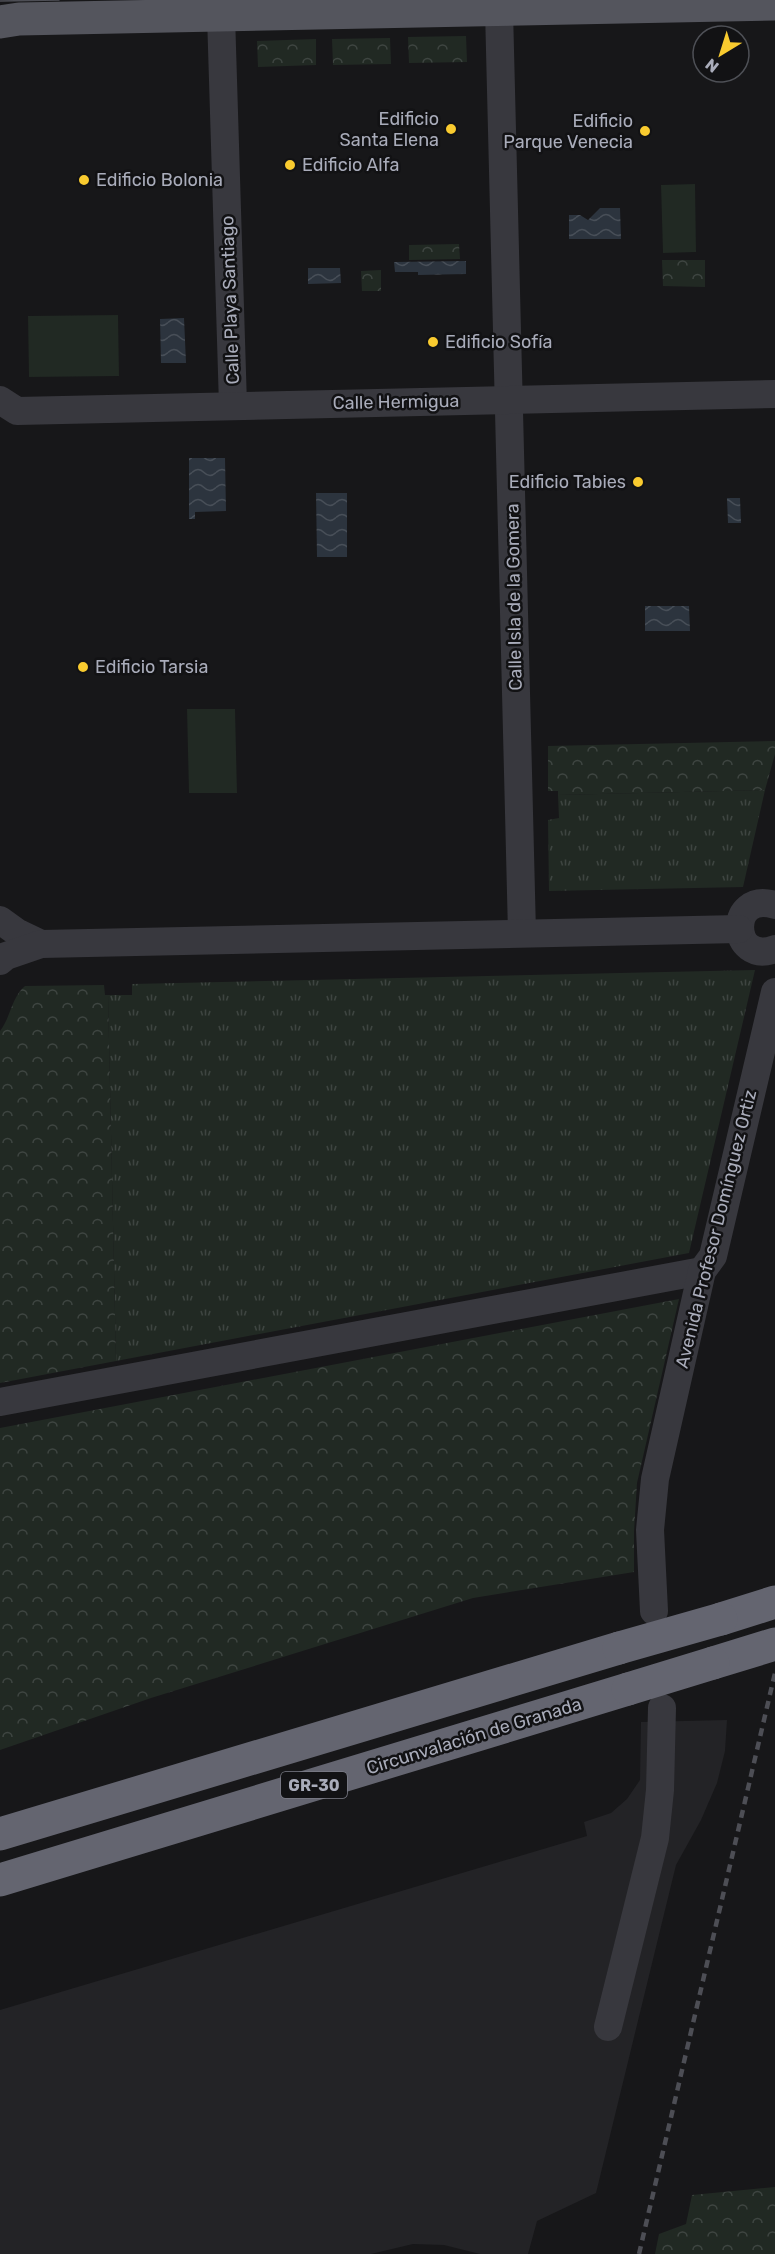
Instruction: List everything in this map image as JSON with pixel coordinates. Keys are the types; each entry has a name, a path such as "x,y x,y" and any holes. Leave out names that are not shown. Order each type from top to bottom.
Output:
{"highway":[{"name":"GR-30","path":"0,1834 749,1610"},
{"name":"Circunvalación de Granada","path":"0,1880 775,1644"}],"main road":[{"path":"0,22 19,19 775,4"}],"street":[{"name":"Calle Isla de la Gomera","path":"499,10 522,933"},
{"name":"Calle Playa Santiago","path":"221,15 233,405"},
{"name":"Calle Hermigua","path":"6,411 775,394"},
{"path":"775,905 760,903 747,909 739,929 746,944 753,949 760,952 775,949"},
{"path":"0,920 18,933 41,944"},
{"path":"0,961 6,956 41,944 739,929"},
{"name":"Avenida Profesor Domínguez Ortiz","path":"654,1611 650,1530 655,1479 702,1271 713,1256 775,992"},
{"path":"0,1402 702,1271"},
{"path":"608,2027 655,1838 660,1790 662,1708"}],"shaded area":[{"path":"727,1720 725,1751 717,1783 701,1820 676,1865 596,2193 537,2221 528,2254 480,2254 444,2245 413,2244 371,2254 0,2254 0,2010 587,1836 584,1822 611,1813 627,1799 640,1780 641,1722"}],"green space":[{"path":"466,36 467,62 409,63 408,37"},
{"path":"390,38 391,64 333,65 332,39"},
{"path":"316,39 316,65 258,67 257,41"},
{"path":"695,184 696,252 663,253 661,185"},
{"path":"459,244 460,259 409,260 409,245"},
{"path":"662,260 705,260 705,287 663,286"},
{"path":"381,270 381,291 362,291 361,271"},
{"path":"118,315 119,376 29,377 28,316"},
{"path":"187,709 235,709 237,793 189,793"},
{"path":"775,741 775,754 765,790 558,795 558,791 548,791 548,746"},
{"path":"765,790 743,887 549,891 548,820 559,818 558,795"},
{"path":"755,970 689,1253 116,1361 108,995 132,995 132,984"},
{"path":"104,985 105,995 108,995 116,1361 0,1383 0,1031 17,996 25,986"},
{"path":"679,1299 637,1483 634,1572 473,1598 151,1698 0,1750 0,1428"},
{"path":"775,2187 775,2254 655,2254 659,2234 686,2224 692,2195"}],"water":[{"path":"600,208 620,208 621,239 569,239 569,215 580,215 588,220"},
{"path":"466,261 466,274 418,275 418,272 395,272 394,262"},
{"path":"308,268 340,268 341,283 308,284"},
{"path":"184,318 186,363 161,363 160,319"},
{"path":"189,458 225,458 226,511 195,512 195,519 189,519"},
{"path":"316,493 347,493 347,557 317,557"},
{"path":"727,498 740,498 741,523 728,523"},
{"path":"645,606 689,606 690,631 645,631"}],"tram line":[{"path":"0,1 59,0"}],"railway":[{"path":"639,2254 775,1673"}],"place":[{"name":"Edificio Santa Elena","path":"451,129"},
{"name":"Edificio Parque Venecia","path":"645,131"},
{"name":"Edificio Alfa","path":"290,165"},
{"name":"Edificio Bolonia","path":"84,180"},
{"name":"Edificio Sofía","path":"433,342"},
{"name":"Edificio Tabies","path":"638,482"},
{"name":"Edificio Tarsia","path":"83,667"}]}
